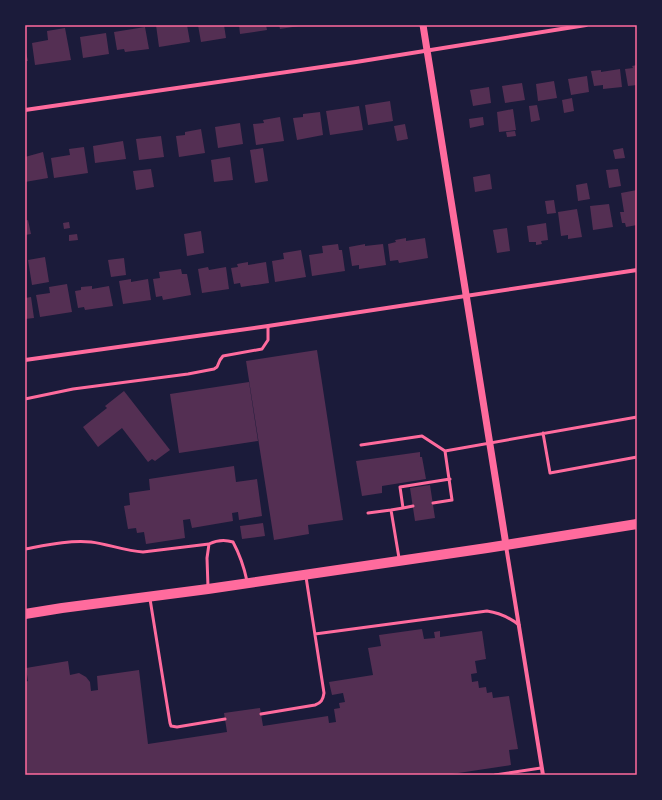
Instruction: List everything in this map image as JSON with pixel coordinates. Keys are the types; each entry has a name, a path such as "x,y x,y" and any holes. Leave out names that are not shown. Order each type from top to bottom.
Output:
{"main road":[{"path":"25,614 208,589 637,524"}],"street":[{"path":"423,25 542,775"},
{"path":"25,110 427,51 586,25"},
{"path":"25,360 268,326 637,270"}],"lane":[{"path":"25,399 73,389 188,374 214,369 217,367 223,356 262,349 268,340 268,326"},
{"path":"361,445 422,436 445,451 637,417"},
{"path":"543,433 550,473 637,457"},
{"path":"433,503 452,500 445,451"},
{"path":"403,508 400,487 450,479"},
{"path":"368,513 413,506"},
{"path":"391,510 399,560"},
{"path":"25,549 74,542 106,544 143,552 208,544 214,541 224,540 233,542 243,562 247,583"},
{"path":"208,544 208,589"},
{"path":"261,714 316,706 323,699 324,693 305,574"},
{"path":"150,597 170,723 172,726 177,727 225,719"},
{"path":"315,634 487,611 498,613 510,618 519,625"},
{"path":"495,775 541,768"}],"building":[{"path":"156,25 187,25 190,42 159,47"},
{"path":"198,25 224,25 226,38 201,42"},
{"path":"239,25 266,25 267,30 240,34"},
{"path":"279,25 299,25 299,26 280,29"},
{"path":"145,27 149,49 125,52 124,49 117,50 114,32"},
{"path":"65,28 71,60 35,65 32,43 48,40 47,31"},
{"path":"106,33 109,54 83,58 80,37"},
{"path":"25,48 28,61 25,61"},
{"path":"637,65 637,85 628,86 625,69 633,68 632,66"},
{"path":"620,69 622,87 603,89 603,85 594,86 591,71 601,70 601,72"},
{"path":"587,76 589,92 571,95 568,79"},
{"path":"554,81 557,98 538,101 536,84"},
{"path":"522,83 525,100 505,103 502,86"},
{"path":"489,87 491,103 473,106 470,90"},
{"path":"572,98 574,111 564,113 562,100"},
{"path":"390,101 393,121 368,125 365,105"},
{"path":"537,105 540,120 531,122 529,106"},
{"path":"359,106 363,130 330,135 326,111"},
{"path":"513,109 516,130 499,132 497,112"},
{"path":"320,112 323,135 297,140 293,118 303,117 303,114"},
{"path":"280,117 284,141 256,145 253,124 264,123 263,120"},
{"path":"483,117 484,125 470,128 469,119"},
{"path":"240,123 243,144 218,148 215,127"},
{"path":"405,124 408,139 397,141 394,126"},
{"path":"201,129 205,153 179,157 176,136 185,135 185,132"},
{"path":"515,131 516,136 507,137 506,132"},
{"path":"161,136 164,157 139,160 136,139"},
{"path":"123,141 126,159 95,163 93,146"},
{"path":"84,147 88,173 54,178 51,158 70,155 69,149"},
{"path":"263,148 268,181 255,183 250,150"},
{"path":"623,148 625,158 615,159 613,150"},
{"path":"43,152 48,178 25,182 25,157"},
{"path":"230,157 233,180 214,182 211,160"},
{"path":"151,169 154,187 136,190 133,171"},
{"path":"618,169 621,186 609,188 606,170"},
{"path":"490,174 492,189 475,192 473,177"},
{"path":"587,183 590,199 578,201 576,185"},
{"path":"637,190 637,225 626,227 625,223 622,223 620,212 624,212 621,193"},
{"path":"554,200 556,213 547,214 545,201"},
{"path":"609,204 613,227 593,230 590,206"},
{"path":"577,209 582,237 568,239 568,235 561,236 558,212"},
{"path":"28,220 31,234 25,235 25,221"},
{"path":"69,222 70,228 64,229 63,223"},
{"path":"546,223 548,240 541,241 542,244 536,245 536,242 529,242 527,226"},
{"path":"507,228 510,251 497,253 493,230"},
{"path":"201,231 204,253 187,256 184,234"},
{"path":"77,234 78,240 69,241 69,235"},
{"path":"406,238 406,241 425,238 428,258 399,263 398,260 390,261 388,244 396,242 395,240"},
{"path":"338,244 339,250 342,250 345,271 312,276 309,255 323,253 322,246"},
{"path":"365,244 365,246 383,244 386,265 359,269 359,265 352,266 349,247"},
{"path":"301,250 306,277 275,282 272,261 284,259 283,253"},
{"path":"45,257 49,282 32,285 28,260"},
{"path":"124,258 126,275 111,277 108,260"},
{"path":"248,262 248,265 266,262 269,283 241,287 240,283 234,284 231,268 238,267 237,264"},
{"path":"208,267 209,270 226,267 229,289 202,293 198,269"},
{"path":"181,269 182,274 187,274 191,295 163,300 162,296 156,297 153,279 160,278 159,272"},
{"path":"131,279 131,282 148,279 151,300 123,304 119,281"},
{"path":"67,284 72,312 40,317 36,295 50,293 49,287"},
{"path":"92,286 92,289 109,286 113,306 85,310 84,307 78,308 75,291 81,290 81,287"},
{"path":"31,297 34,318 25,319 25,298"},
{"path":"317,350 343,520 308,525 309,534 274,540 246,361"},
{"path":"249,382 258,441 179,453 170,394"},
{"path":"124,391 170,450 155,461 152,459 148,462 122,428 98,447 83,427 107,408 105,406"},
{"path":"420,452 426,479 382,486 382,493 362,496 356,461"},
{"path":"234,466 236,482 257,479 262,516 239,520 238,512 232,513 233,521 192,528 190,519 183,520 185,538 146,544 144,532 137,533 136,528 128,529 124,506 130,505 129,493 150,490 149,479"},
{"path":"430,485 435,518 415,521 410,488"},
{"path":"263,523 265,536 242,539 240,526"},
{"path":"422,629 424,639 435,638 434,632 440,631 440,637 482,631 486,659 475,661 477,673 471,674 472,682 478,681 479,688 486,687 487,693 492,692 493,698 509,696 518,749 509,750 511,765 445,775 25,775 25,682 28,681 26,668 68,661 70,675 79,673 86,677 90,682 91,691 98,690 97,676 139,670 148,744 227,732 224,713 260,708 263,726 328,716 329,723 336,722 334,709 340,708 339,703 345,702 343,693 332,695 329,682 373,675 368,648 381,646 379,635"}]}
